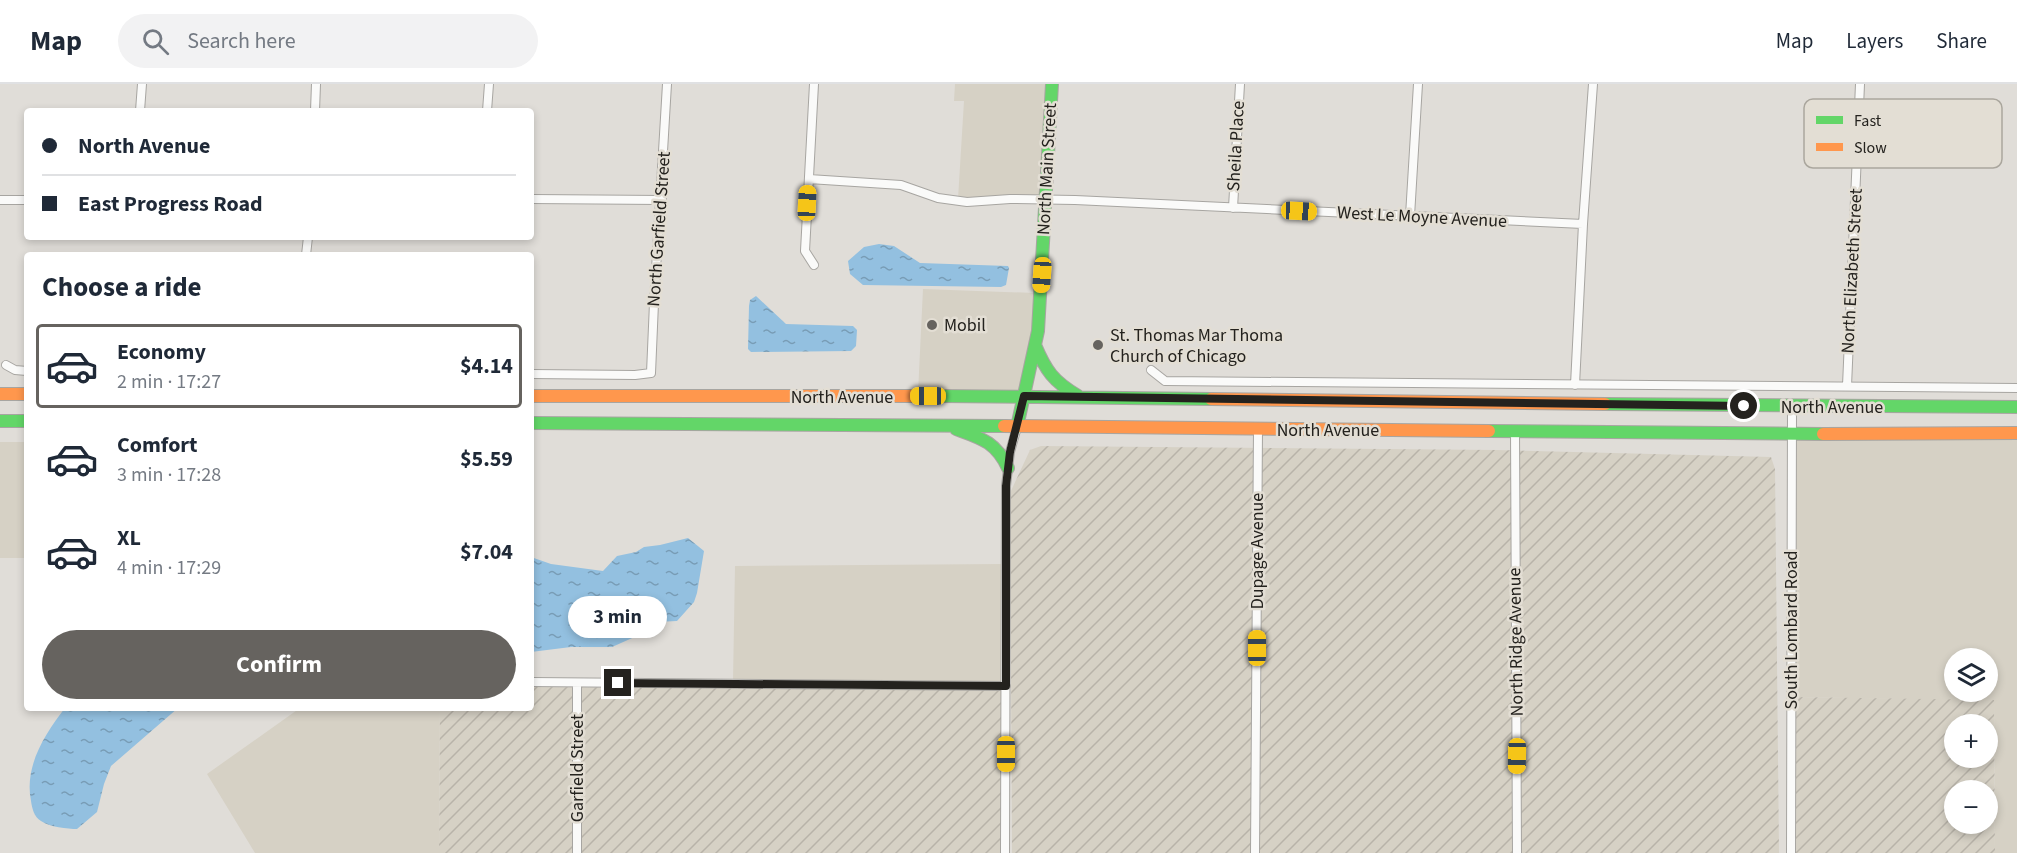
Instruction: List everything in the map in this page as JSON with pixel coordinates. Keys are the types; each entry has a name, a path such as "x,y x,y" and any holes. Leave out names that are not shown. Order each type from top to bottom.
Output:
{"main road":[{"name":"North Main Street","path":"1017,427 1038,331 1052,84"},
{"path":"1035,345 1045,370 1054,383 1079,397"},
{"path":"0,394 24,394"},
{"name":"North Avenue","path":"534,396 1024,396 1792,407 2017,407"},
{"path":"0,421 24,421"},
{"name":"North Avenue","path":"534,423 1791,434 2017,433"},
{"path":"949,426 996,446 1003,454 1008,468"}],"street":[{"path":"140,108 142,84"},
{"path":"315,108 316,84"},
{"path":"487,108 489,84"},
{"name":"North Garfield Street","path":"534,374 634,375 651,373 667,84"},
{"path":"814,84 805,251 814,265"},
{"name":"Sheila Place","path":"1233,208 1240,84"},
{"path":"1410,216 1418,84"},
{"path":"1575,385 1593,84"},
{"name":"North Elizabeth Street","path":"1859,99 1860,84"},
{"name":"North Elizabeth Street","path":"1847,386 1856,168"},
{"name":"West Le Moyne Avenue","path":"809,179 901,185 938,198 967,202 1010,199 1045,200 1583,224"},
{"path":"534,199 662,200"},
{"path":"0,200 24,200"},
{"path":"6,366 15,370 24,370"},
{"name":"North Avenue","path":"1151,370 1165,381 2017,388"},
{"name":"South Lombard Road","path":"1791,853 1792,407"},
{"path":"1005,853 1006,486 1017,427"},
{"name":"Dupage Avenue","path":"1256,853 1258,429"},
{"name":"North Ridge Avenue","path":"1515,430 1516,853"},
{"path":"534,682 1006,686"},
{"name":"Garfield Street","path":"577,683 577,853"}],"shaded area":[{"path":"955,84 1048,84 1041,197 958,199 964,101 954,101"},
{"path":"923,289 1035,293 1034,330 1020,393 918,393"},
{"path":"2017,437 2017,853 1995,853 1995,834 1998,834 1998,780 1995,780 1994,768 1998,768 1998,714 1994,714 1994,702 1998,702 1998,648 1944,648 1944,700 1796,697 1794,440"},
{"path":"0,442 24,442 24,558 0,558"},
{"path":"1041,446 1497,450 1771,457 1775,469 1779,853 1012,853 1010,493 1030,450"},
{"path":"1003,564 1004,683 733,681 735,566"},
{"path":"534,687 1003,689 1001,853 439,853 440,711 534,711"},
{"path":"1796,697 1994,702 1994,714 1944,714 1944,768 1994,768 1995,780 1944,780 1944,834 1995,834 1995,853 1796,853"},
{"path":"296,711 440,711 439,853 255,853 207,774"}],"water":[{"path":"879,244 894,246 920,263 1008,266 1006,285 1001,287 863,285 850,274 848,261 864,247"},
{"path":"756,296 786,324 853,326 857,330 856,346 851,351 751,352 748,349 749,306 750,300"},
{"path":"688,538 704,551 694,602 677,621 656,622 639,635 612,647 571,647 534,652 534,558 551,564 603,571 617,556 636,552 644,547"},
{"path":"63,711 175,711 111,766 97,812 77,829 44,823 35,815 33,809 30,788 33,763 50,729"}],"traffic: fast":[{"path":"1017,427 1038,331 1052,84"},
{"path":"1035,345 1051,375 1078,396"},
{"path":"940,396 1211,399"},
{"path":"1605,404 2017,407"},
{"path":"0,421 24,421"},
{"path":"534,423 1004,426"},
{"path":"956,429 987,442 998,452 1008,468"},
{"path":"1489,431 1823,434"}],"traffic: slow":[{"path":"0,394 24,394"},
{"path":"534,396 940,396"},
{"path":"1211,399 1605,404"},
{"path":"1004,426 1489,431"},
{"path":"1823,434 2017,433"}],"place":[{"name":"Mobil","path":"932,325"},
{"name":"St. Thomas Mar Thoma Church of Chicago","path":"1098,345"}],"route":[{"path":"618,683 1006,686 1006,486 1010,452 1024,396 1744,406"}]}
